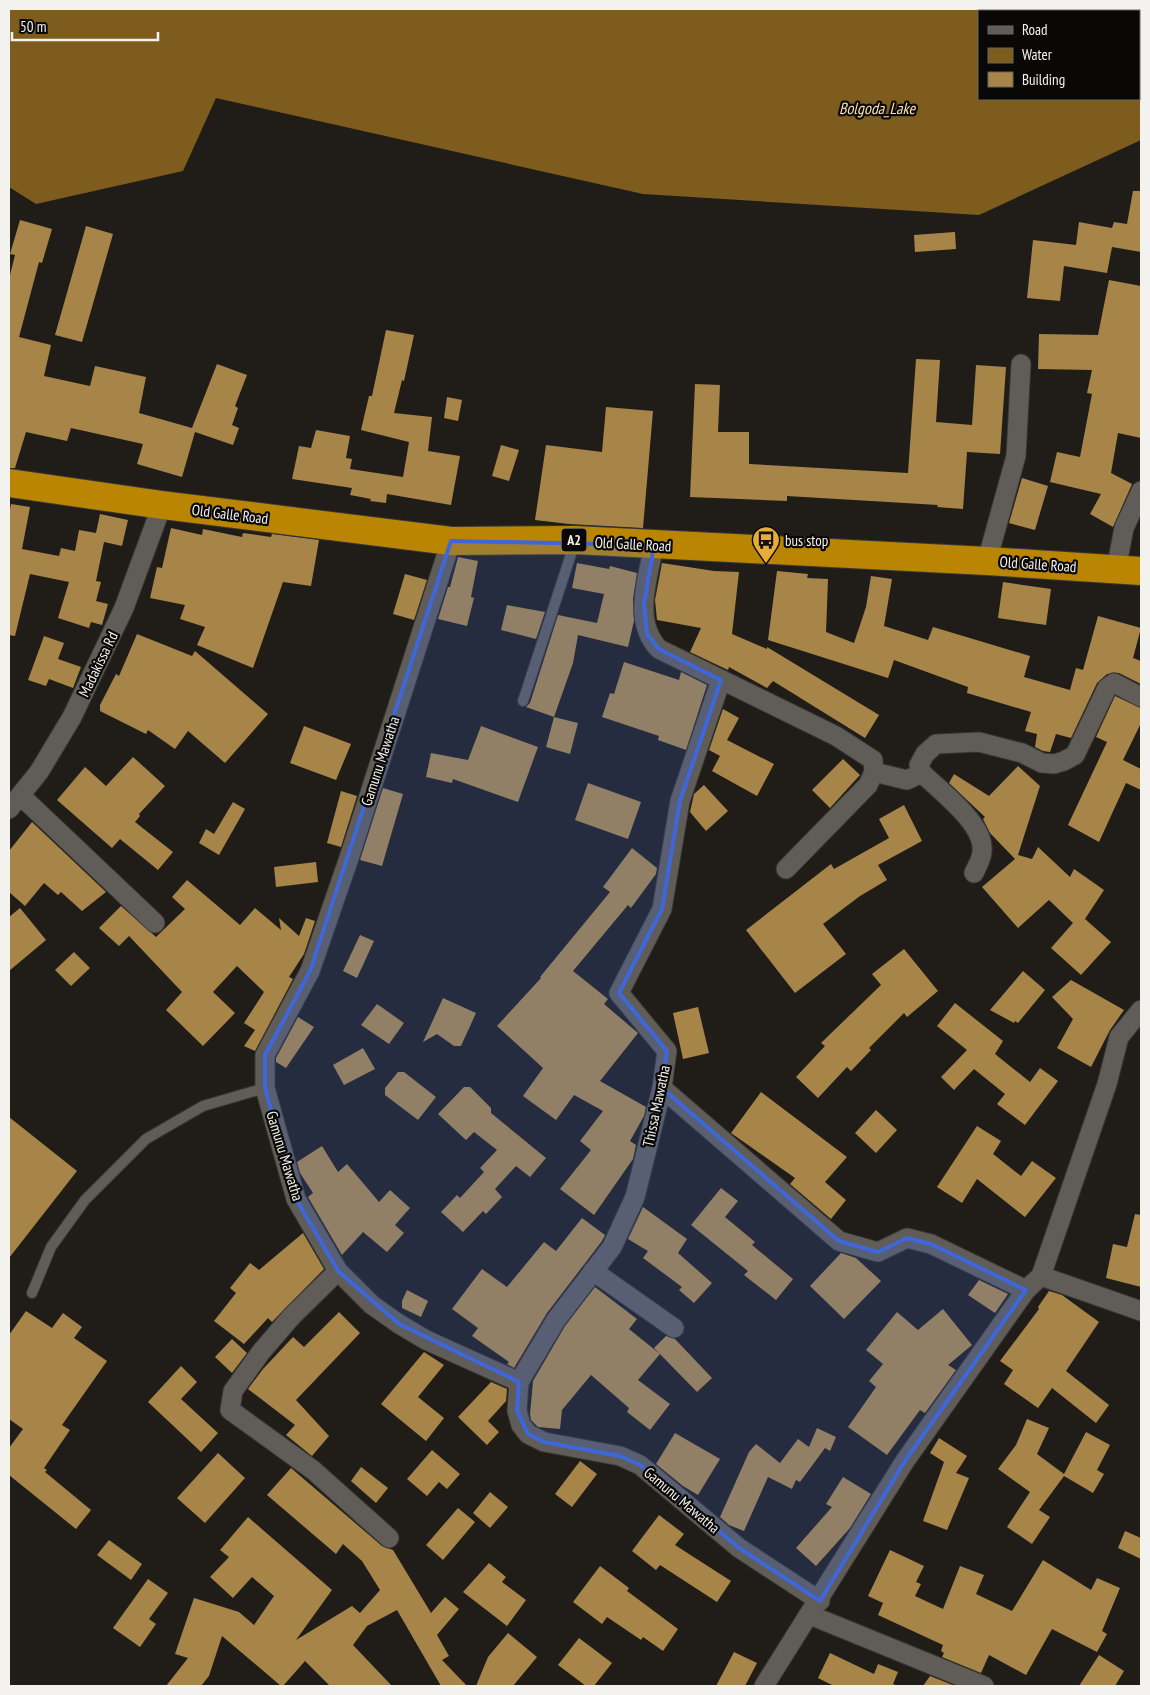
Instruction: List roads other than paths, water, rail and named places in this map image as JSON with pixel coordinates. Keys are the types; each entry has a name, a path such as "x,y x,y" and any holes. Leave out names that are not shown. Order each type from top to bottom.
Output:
{"highway":[{"name":"Old Galle Road","path":"9,483 162,505 451,541 575,540 986,561 1129,571"}],"street":[{"path":"986,561 1016,456 1021,364"},
{"path":"1129,571 1124,528 1141,491"},
{"name":"Madakissa Rd","path":"15,803 39,772 72,717 124,608 162,505"},
{"name":"Gamunu Mawatha","path":"451,541 350,855 310,971 265,1055 265,1088 296,1199 338,1271 372,1305 426,1340 519,1382 517,1411 521,1425 528,1434 544,1442 620,1456 640,1465 739,1548 815,1608 984,1686"},
{"path":"654,545 643,620 647,634 658,649 836,736 873,760 874,772 858,797 786,868"},
{"name":"Thissa Mawatha","path":"519,1382 556,1320 612,1246 635,1196 662,1088 667,1051 619,993 662,909 680,801 720,680"},
{"path":"974,873 982,851 982,840 972,821 922,773 919,765 926,754 936,744 979,742 1022,753 1042,763 1064,761 1075,754 1107,688 1114,683 1141,697"},
{"path":"874,772 907,780 922,773"},
{"path":"15,803 155,923"},
{"path":"764,1686 815,1608 905,1461 1026,1290 1041,1276 1108,1084 1119,1037 1141,1010"},
{"path":"662,1088 839,1241 878,1252 907,1238 931,1244 1026,1290"},
{"path":"338,1271 292,1316 261,1352 233,1391 230,1410 313,1470 390,1538"},
{"path":"593,1271 674,1328"},
{"path":"1041,1276 1141,1311"}],"lane":[{"path":"524,700 575,540"},
{"path":"32,1293 51,1247 85,1200 146,1139 203,1106 265,1088"}],"water":[{"name":"Bolgoda_Lake","path":"9,9 1141,9 1141,140 979,215 643,194 216,98 183,171 36,204 9,187"}],"place":[{"name":"bus stop","path":"766,564"}]}
